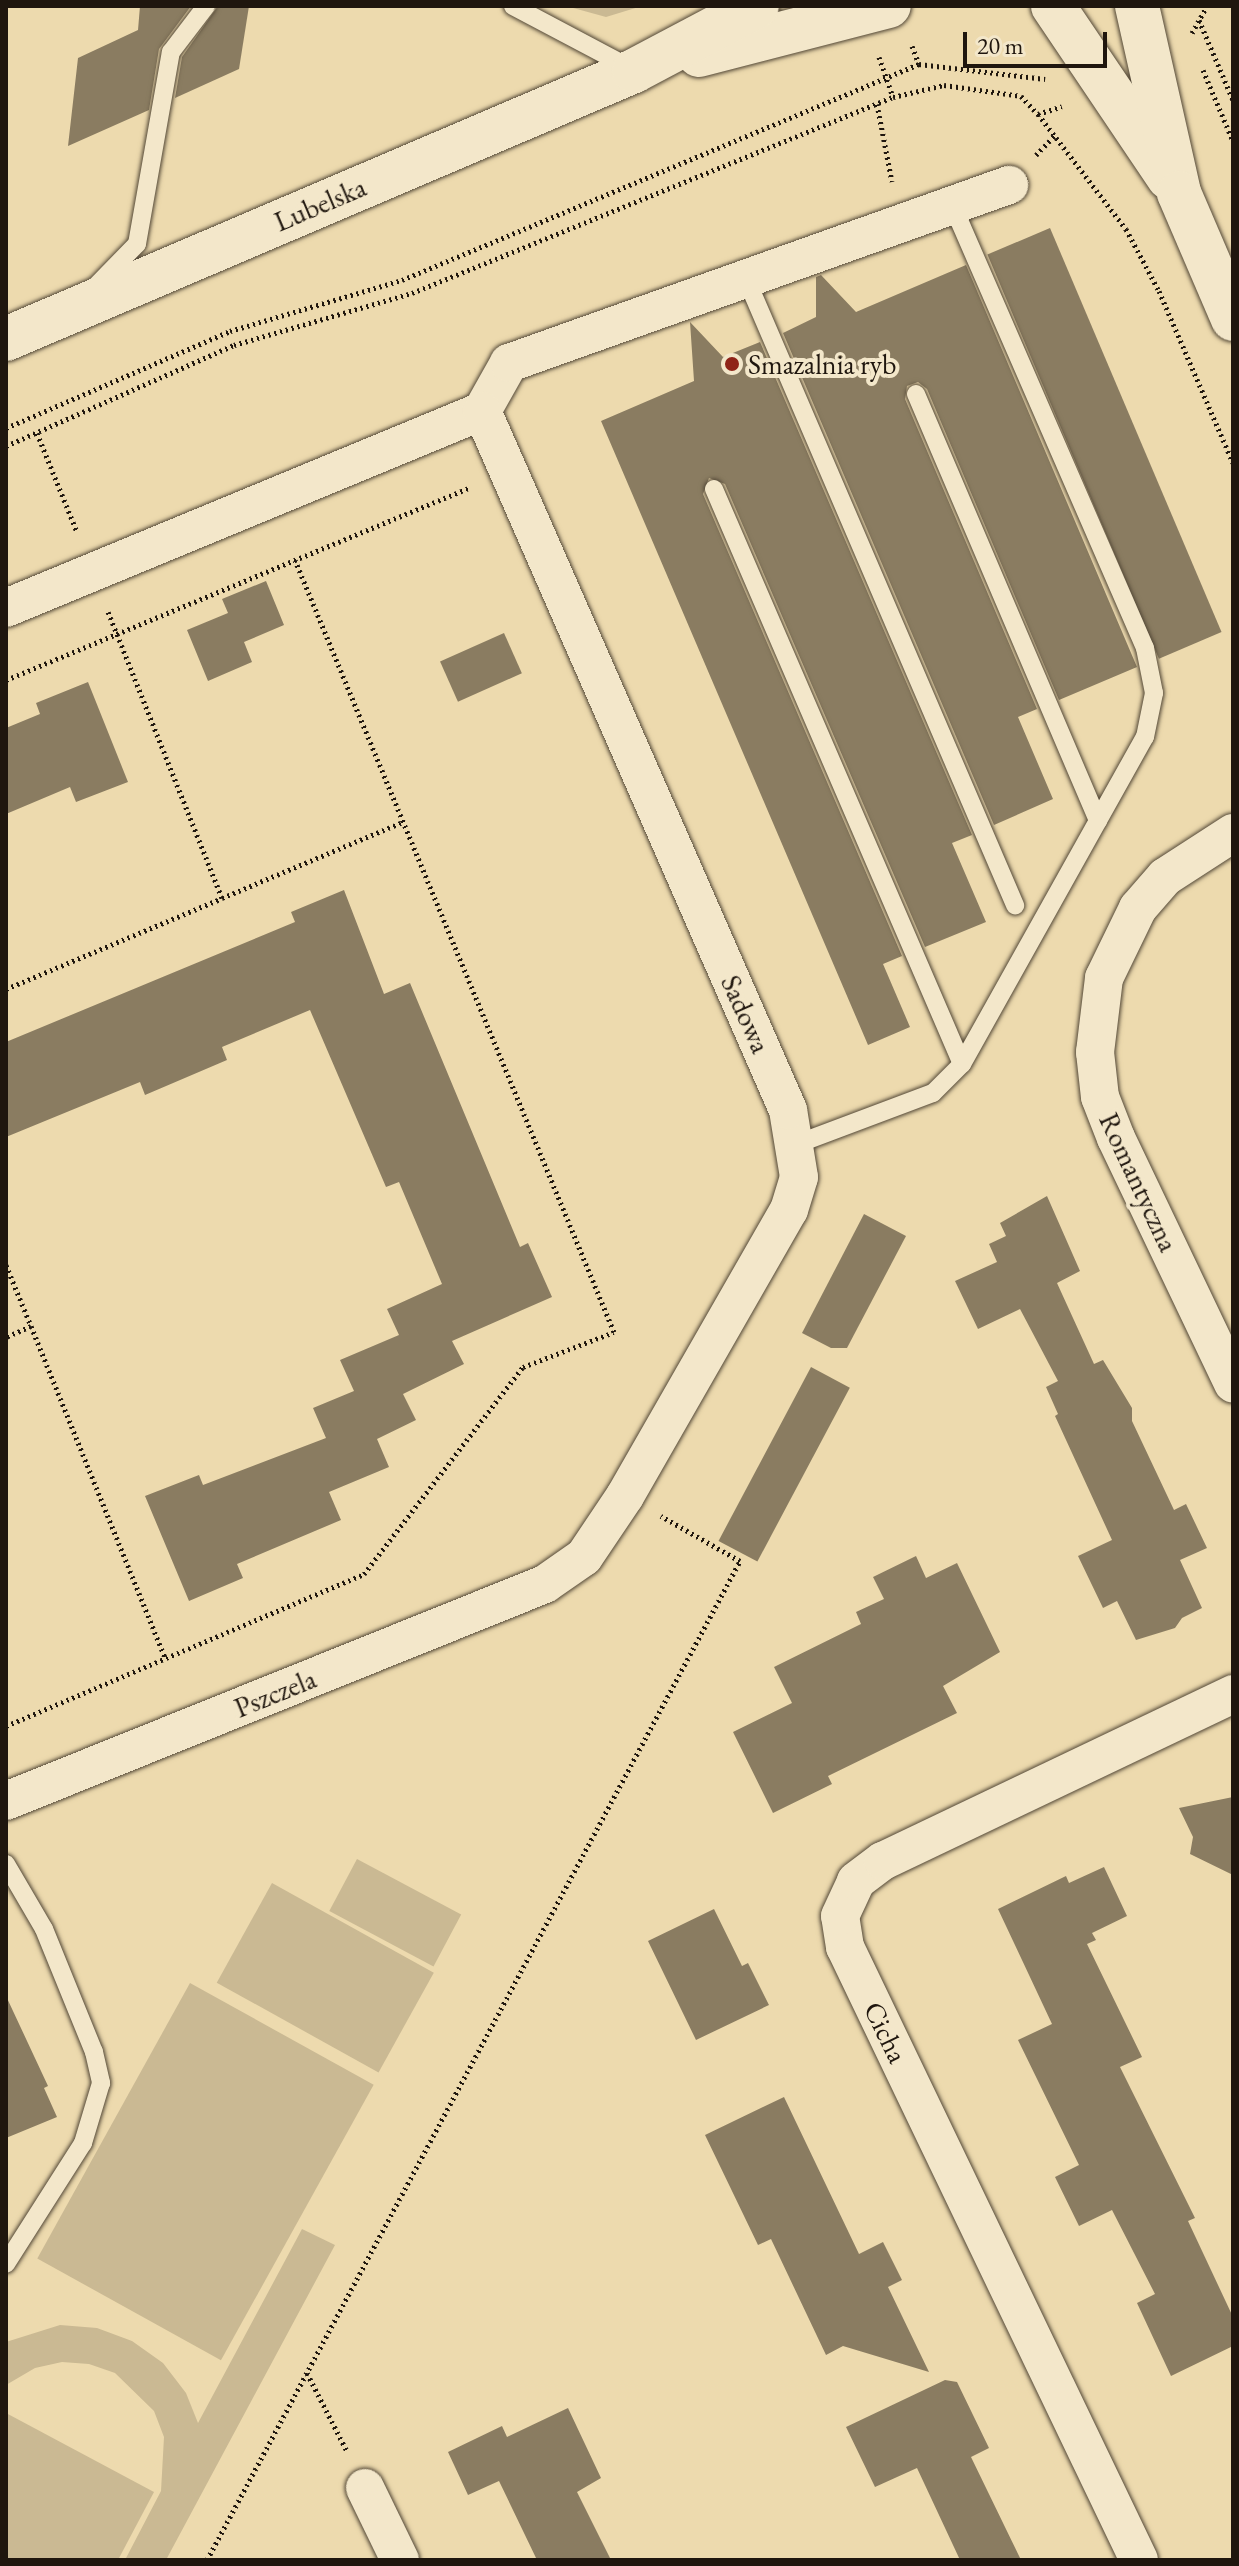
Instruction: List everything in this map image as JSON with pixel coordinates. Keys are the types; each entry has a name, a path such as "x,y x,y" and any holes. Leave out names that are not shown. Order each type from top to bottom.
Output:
{"main road":[{"name":"Lubelska","path":"6,339 634,71 757,6"},
{"name":"Lubelska","path":"634,71 889,6"},
{"path":"1053,6 1179,193"},
{"path":"1141,25 1179,193 1233,319"}],"street":[{"path":"6,608 482,411 509,363 745,276 1009,185"},
{"name":"Sadowa","path":"482,411 788,1110 797,1144 799,1177 789,1210 625,1496 584,1557 545,1584"},
{"name":"Romantyczna","path":"1233,833 1165,877 1138,908 1104,978 1095,1052 1100,1097 1116,1138 1233,1383"},
{"name":"Pszczela","path":"6,1801 545,1584"},
{"name":"Cicha","path":"1139,2560 845,1947 840,1916 856,1881 883,1861 1233,1694"},
{"path":"365,2488 400,2560"}],"lane":[{"path":"74,309 137,244 171,52 206,6"},
{"path":"513,6 634,71"},
{"path":"797,1144 933,1093 962,1064 1145,737 1154,693 1145,648 952,204"},
{"path":"745,276 1015,905"},
{"path":"916,394 1098,821"},
{"path":"714,489 962,1064"},
{"path":"6,1864 44,1929 94,2052 101,2083 83,2143 6,2264"}],"path":[{"path":"1141,25 1171,25 1189,38 1207,6"},
{"path":"1199,20 1233,100"},
{"path":"6,428 230,331 402,280 919,64 1045,79 1100,76"},
{"path":"1200,64 1233,141"},
{"path":"1038,114 1100,76"},
{"path":"6,446 234,345 412,293 877,104 944,85 1021,96 1126,229 1159,291 1233,463"},
{"path":"877,104 899,223"},
{"path":"37,433 222,898"},
{"path":"6,680 508,472"},
{"path":"6,1726 364,1574 523,1367 614,1332 295,560"},
{"path":"6,989 403,822"},
{"path":"6,1265 165,1658"},
{"path":"6,1337 31,1326"},
{"path":"207,2560 740,1561 625,1496"},
{"path":"307,2373 365,2488"}],"shaded area":[{"path":"566,6 642,6 606,17"},
{"path":"357,1859 461,1914 433,1966 329,1911"},
{"path":"272,1883 434,1973 379,2072 217,1983"},
{"path":"190,1983 374,2085 221,2360 37,2259"},
{"path":"302,2229 335,2245 166,2560 125,2560 161,2491 164,2437 154,2411 115,2373 89,2364 62,2362 35,2368 6,2385 6,2342 60,2325 97,2328 132,2341 163,2363 186,2393 198,2423"},
{"path":"6,2413 154,2492 118,2560 6,2560"}],"building":[{"path":"140,6 191,6 159,49 149,110 68,146 78,58 138,30"},
{"path":"218,6 249,6 239,69 175,98 182,57"},
{"path":"1050,228 1222,632 1159,659 987,255"},
{"path":"966,265 1137,667 1059,700 927,389 918,382 907,386 905,399 1037,709 1018,717 1053,799 994,825 783,333 816,317 816,277 821,275 856,312"},
{"path":"690,322 723,357 760,342 972,835 952,843 986,922 925,947 725,484 709,478 703,494 902,956 883,964 910,1027 868,1045 601,421 694,381"},
{"path":"266,581 284,625 244,642 252,662 208,681 187,630 228,613 222,599"},
{"path":"504,633 522,673 458,702 440,661"},
{"path":"88,682 128,782 76,802 70,787 6,814 6,728 40,714 36,703"},
{"path":"344,890 384,994 410,983 520,1247 528,1243 552,1297 452,1341 464,1364 403,1394 416,1420 377,1439 389,1467 329,1492 341,1520 237,1564 243,1578 189,1601 145,1496 199,1475 203,1485 326,1438 313,1408 354,1391 340,1360 399,1335 387,1309 442,1284 399,1182 386,1187 310,1010 222,1047 227,1060 145,1095 140,1082 6,1137 6,1042 295,922 291,912"},
{"path":"1047,1196 1080,1271 1057,1283 1094,1364 1103,1360 1132,1408 1132,1421 1174,1510 1186,1504 1207,1548 1180,1560 1202,1608 1182,1618 1175,1628 1136,1640 1117,1601 1103,1608 1078,1556 1112,1540 1055,1416 1058,1414 1046,1387 1058,1381 1020,1309 978,1329 955,1281 997,1262 989,1244 1006,1236 1000,1223"},
{"path":"864,1214 906,1236 847,1348 831,1348 802,1333"},
{"path":"811,1367 850,1388 757,1562 719,1541"},
{"path":"916,1556 926,1578 957,1563 1000,1652 943,1686 957,1713 828,1776 832,1784 773,1813 733,1732 792,1703 774,1667 861,1624 856,1612 884,1599 873,1577"},
{"path":"1233,1797 1233,1875 1190,1854 1193,1837 1179,1808"},
{"path":"1104,1867 1127,1916 1092,1933 1096,1940 1087,1944 1142,2057 1120,2067 1195,2218 1188,2221 1233,2317 1233,2346 1171,2376 1137,2303 1155,2294 1112,2210 1079,2226 1055,2177 1079,2165 1018,2040 1052,2024 998,1909 1066,1876 1069,1883"},
{"path":"714,1909 742,1966 748,1963 769,2005 696,2040 648,1941"},
{"path":"6,1996 48,2086 44,2088 57,2117 6,2138"},
{"path":"784,2097 859,2254 883,2242 902,2280 888,2287 929,2372 843,2346 826,2355 771,2239 758,2245 705,2135"},
{"path":"945,2380 957,2382 989,2448 971,2457 1021,2560 960,2560 917,2468 875,2487 846,2427"},
{"path":"568,2408 601,2478 577,2492 611,2560 537,2560 499,2481 468,2495 448,2452 502,2426 507,2437"}],"place":[{"name":"Smazalnia ryb","path":"732,364"}]}
